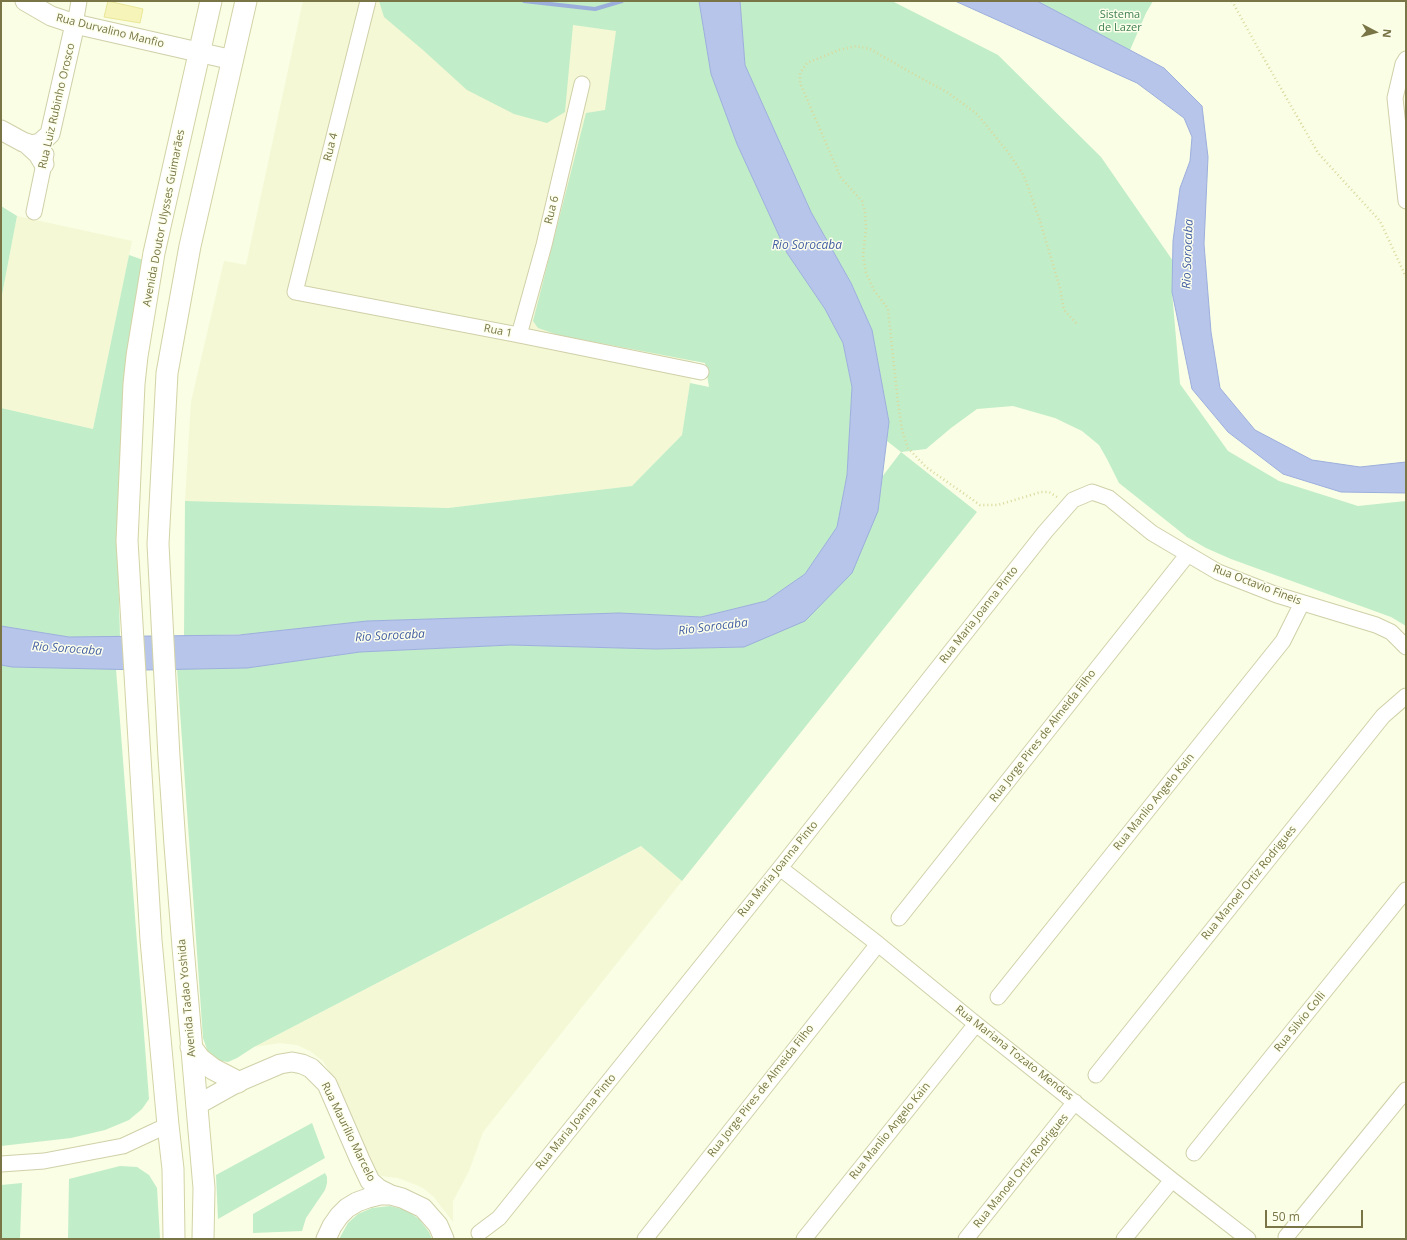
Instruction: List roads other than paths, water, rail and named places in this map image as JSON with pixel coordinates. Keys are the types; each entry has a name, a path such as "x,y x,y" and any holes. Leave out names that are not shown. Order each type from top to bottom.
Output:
{"main road":[{"name":"Avenida Doutor Ulysses Guimarães","path":"168,1125 151,940 139,761 127,541 134,384 137,356 154,253 198,52 211,1"},
{"path":"233,60 246,1"},
{"name":"Avenida Tadao Yoshida","path":"203,1239 204,1188 191,1047 169,757 158,544 167,373 190,246 233,60"},
{"path":"191,1047 200,1059 213,1069 238,1082"},
{"path":"174,1239 173,1170 168,1125 197,1105"}],"street":[{"name":"Rua Durvalino Manfio","path":"25,1 51,16 75,24 198,52"},
{"name":"Rua Luiz Rubinho Orosco","path":"34,212 80,1"},
{"name":"Rua 4","path":"295,292 368,1"},
{"path":"198,52 233,60"},
{"path":"1406,59 1403,64 1395,98 1406,200"},
{"name":"Rua 6","path":"519,335 544,245 582,84"},
{"path":"1,130 27,144 38,154 44,164"},
{"path":"27,144 40,143 50,134"},
{"name":"Rua 1","path":"295,292 701,372"},
{"name":"Rua Octavio Fineis","path":"1073,500 1092,492 1109,498 1152,533 1218,572 1277,595 1376,625 1390,632 1406,647"},
{"name":"Rua Maria Joanna Pinto","path":"479,1233 499,1218 780,868 1045,532 1073,500"},
{"name":"Rua Jorge Pires de Almeida Filho","path":"899,918 1188,554"},
{"name":"Rua Manlio Angelo Kain","path":"998,997 1283,641 1302,603"},
{"name":"Rua Manoel Ortiz Rodrigues","path":"1096,1075 1383,716 1406,696"},
{"name":"Rua Mariana Tozato Mendes","path":"780,868 878,944 976,1024 1248,1239"},
{"name":"Rua Silvio Colli","path":"1194,1153 1406,890"},
{"name":"Rua Jorge Pires de Almeida Filho","path":"645,1239 878,944"},
{"name":"Rua Manlio Angelo Kain","path":"804,1239 976,1024"},
{"name":"Rua Maurílio Marcelo","path":"197,1105 238,1082 280,1064 292,1062 312,1068 327,1084 370,1180 379,1189 423,1208 438,1225 444,1238"},
{"path":"1286,1237 1406,1090"},
{"name":"Rua Manoel Ortiz Rodrigues","path":"966,1239 1075,1102"},
{"path":"1,1164 44,1161 123,1146 168,1125"},
{"path":"1124,1239 1172,1180"},
{"name":"Rua Maurílio Marcelo","path":"326,1239 332,1226 347,1208 368,1198 380,1195 391,1195"}],"water":[{"name":"Rio Sorocaba","path":"699,1 740,1 745,65 811,212 851,283 872,330 889,422 878,511 852,573 805,621 744,647 656,649 511,645 360,652 247,668 144,670 12,667 1,665 1,626 69,637 239,635 367,621 619,613 701,617 766,601 805,574 837,527 847,475 852,387 843,343 825,309 787,253 737,144 711,74"},
{"name":"Rio Sorocaba","path":"955,1 1037,1 1164,68 1202,106 1208,157 1204,244 1211,332 1220,388 1255,430 1312,460 1360,467 1406,462 1406,493 1341,492 1283,474 1228,432 1192,389 1172,292 1173,241 1180,188 1190,161 1192,137 1184,118 1137,83"}],"waterway":[{"path":"524,1 595,9 622,1"}],"park label":[{"name":"Sistema de Lazer","path":"1120,21"}]}
